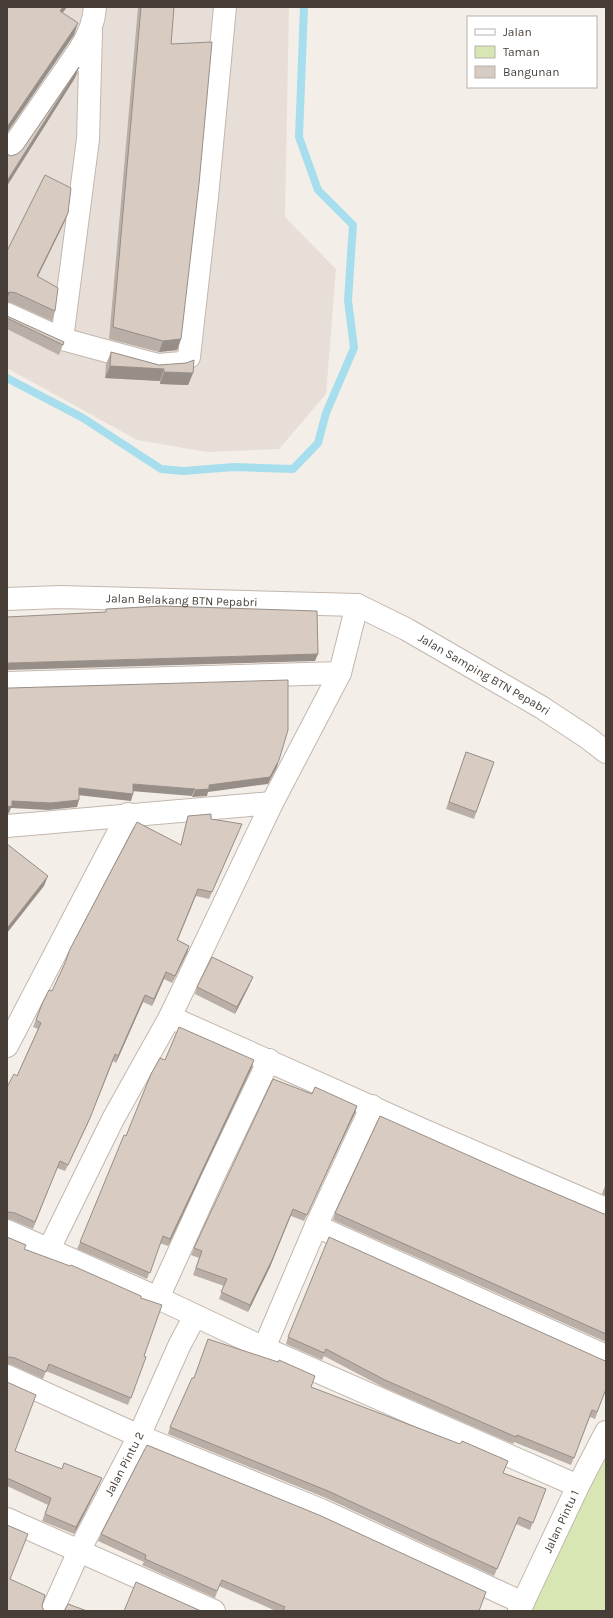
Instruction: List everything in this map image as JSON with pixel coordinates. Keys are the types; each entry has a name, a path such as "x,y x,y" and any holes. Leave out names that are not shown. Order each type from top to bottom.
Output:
{"street":[{"path":"62,339 88,139 91,31 95,17 95,7"},
{"path":"7,314 62,339 158,365 181,363 189,357 225,7"},
{"path":"7,155 91,31"},
{"name":"Jalan Belakang BTN Pepabri","path":"7,599 60,597 357,605"},
{"path":"49,1249 114,1120 170,1017 272,803 340,673 357,605"},
{"name":"Jalan Samping BTN Pepabri","path":"357,605 406,629 541,707 588,738 606,752"},
{"path":"7,683 340,673"},
{"path":"7,826 128,814 272,803"},
{"path":"7,1046 128,814"},
{"path":"170,1017 606,1209"},
{"path":"158,1298 212,1179 269,1060"},
{"path":"264,1348 316,1226 372,1106"},
{"path":"316,1226 606,1356"},
{"path":"7,1231 158,1298 264,1348 578,1486"},
{"name":"Jalan Pintu 2","path":"52,1611 79,1551 139,1436 180,1344 196,1316"},
{"path":"7,1376 139,1436 320,1510 521,1607"},
{"name":"Jalan Pintu 1","path":"521,1607 578,1486 606,1432"},
{"path":"7,1519 214,1611"}],"shaded area":[{"path":"7,7 289,7 285,217 336,269 326,394 279,449 207,452 137,440 7,368"}],"green space":[{"path":"606,1424 606,1611 516,1611"}],"building":[{"path":"7,7 63,7 60,11 78,23 7,127"},
{"path":"141,7 174,7 171,44 212,42 199,184 181,339 163,341 113,327"},
{"path":"79,67 7,181 7,154 11,156 22,150"},
{"path":"45,175 71,188 68,213 37,276 58,288 55,311 16,293 7,293 7,251"},
{"path":"7,316 64,342 63,345 7,318"},
{"path":"111,352 159,365 186,363 194,360 193,373 164,372 164,369 110,366"},
{"path":"162,606 317,611 318,654 7,664 7,617 106,612 106,609"},
{"path":"288,680 288,730 279,760 270,777 209,785 209,789 195,790 133,784 133,794 79,788 79,800 51,803 12,801 12,806 7,807 7,688"},
{"path":"466,752 494,762 476,812 449,802"},
{"path":"211,814 211,819 242,824 212,892 198,889 177,940 189,946 175,976 166,972 154,999 145,995 118,1056 115,1054 90,1118 68,1165 60,1161 35,1222 15,1213 7,1212 7,1087 14,1074 17,1076 41,1023 36,1020 42,1004 49,990 52,991 70,949 137,822 181,845 188,816"},
{"path":"7,844 48,876 8,927 7,927"},
{"path":"212,957 253,977 237,1007 197,987"},
{"path":"179,1027 254,1060 170,1239 163,1236 150,1273 80,1242 151,1074 160,1058 165,1060"},
{"path":"273,1079 312,1094 315,1087 357,1106 307,1215 293,1209 272,1260 250,1305 221,1292 227,1279 196,1268 202,1251 194,1248"},
{"path":"380,1116 519,1178 606,1214 606,1334 335,1213"},
{"path":"7,1237 26,1245 24,1249 70,1266 71,1265 141,1296 141,1298 162,1305 144,1356 146,1357 131,1398 49,1364 46,1372 15,1358 7,1357"},
{"path":"329,1237 606,1361 606,1389 597,1412 592,1410 574,1458 517,1435 516,1437 385,1380 326,1349 324,1353 288,1337"},
{"path":"208,1339 278,1362 279,1360 315,1376 311,1387 460,1444 462,1441 508,1461 503,1473 546,1489 533,1523 519,1517 497,1569 328,1491 170,1427 192,1378 194,1378"},
{"path":"7,1382 36,1395 15,1451 62,1469 64,1463 102,1478 76,1527 45,1514 51,1498 7,1478"},
{"path":"147,1445 319,1515 486,1592 479,1611 283,1611 285,1607 222,1580 217,1591 145,1559 146,1555 101,1534"},
{"path":"7,1525 28,1534 10,1579 45,1595 42,1606 44,1611 7,1611"},
{"path":"136,1582 201,1611 124,1611"},
{"path":"68,1604 87,1611 64,1611"}],"waterway":[{"path":"7,378 83,418 161,469 183,471 234,467 293,469 318,443 326,413 354,348 348,300 353,225 318,190 299,137 304,7"}]}
